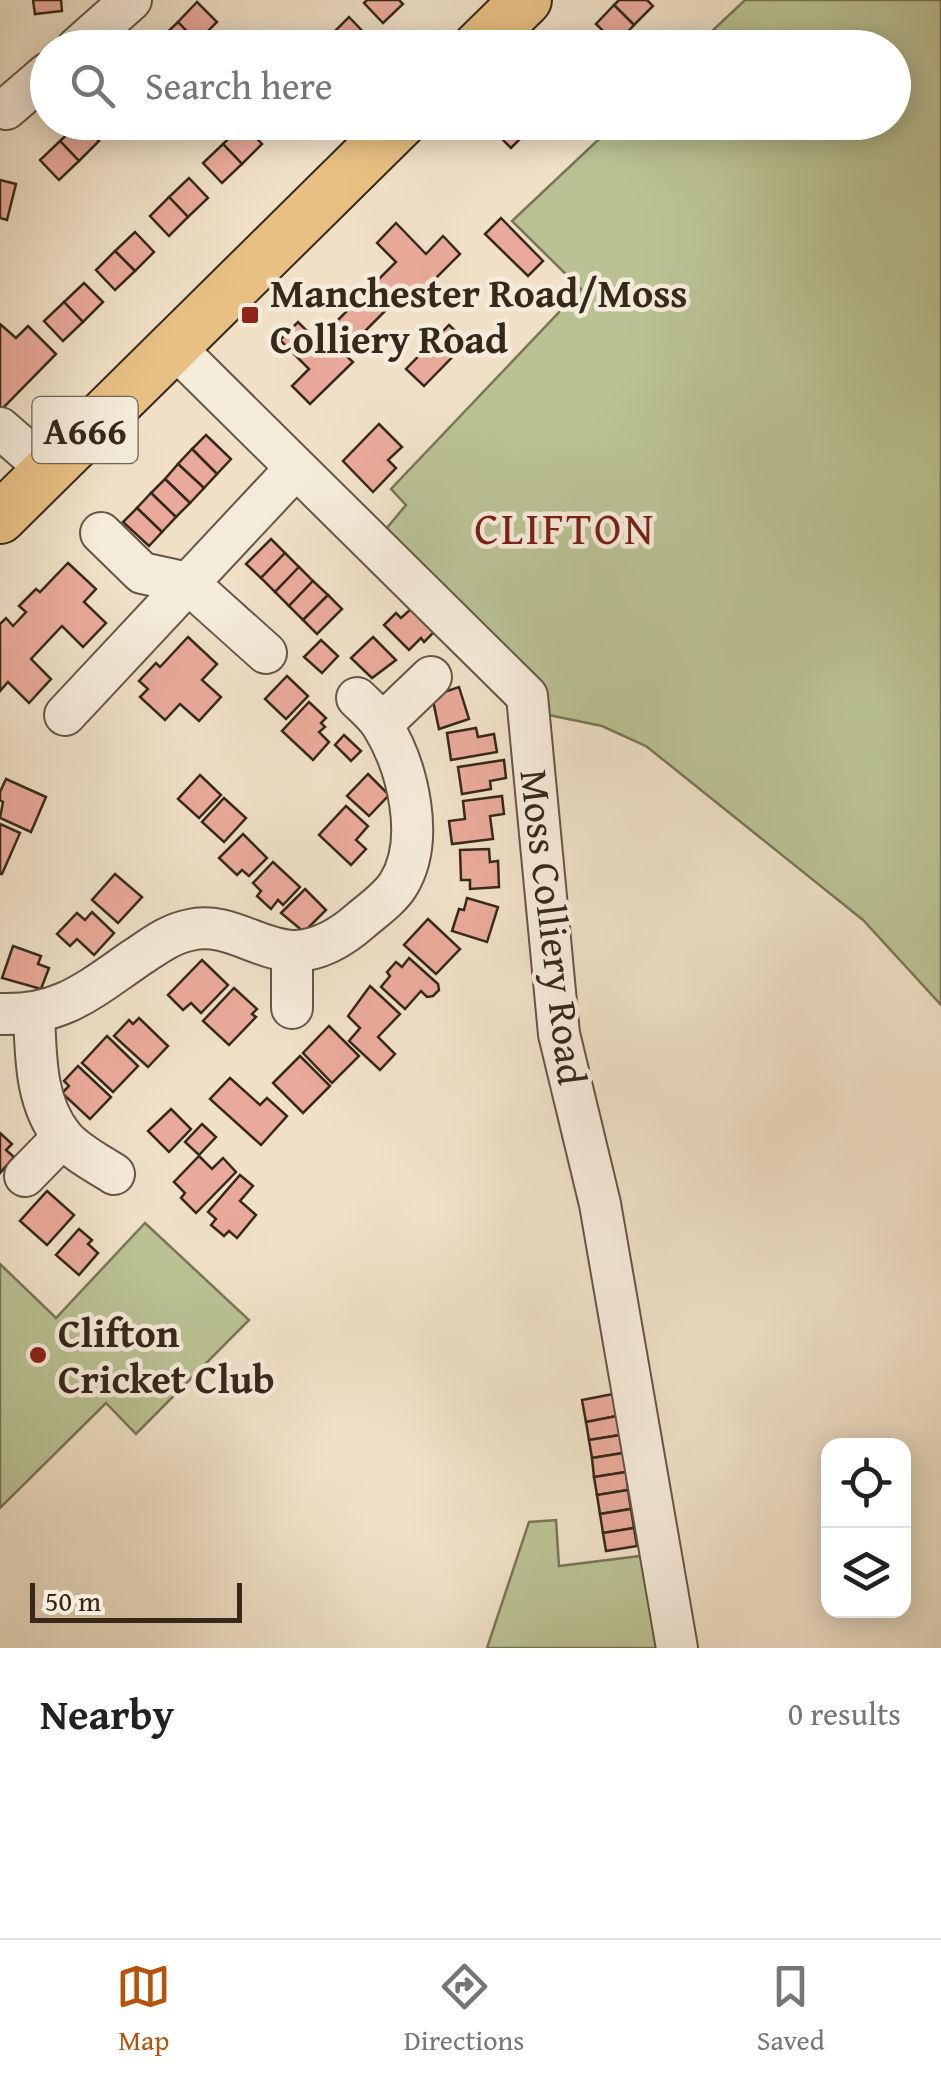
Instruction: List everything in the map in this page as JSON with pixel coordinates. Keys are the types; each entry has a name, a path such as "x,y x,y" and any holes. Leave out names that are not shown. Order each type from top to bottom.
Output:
{"main road":[{"path":"496,30 526,0"},
{"name":"A666","path":"0,518 46,468 382,140"}],"street":[{"path":"97,30 131,0"},
{"path":"6,108 30,88"},
{"name":"Moss Colliery Road","path":"172,345 527,696 560,1034 600,1204 677,1648"},
{"path":"0,428 46,468"},
{"path":"65,715 296,468"},
{"path":"101,533 142,574 188,583 266,653"},
{"path":"114,1174 63,1137 46,1106 17,1014 78,997 166,938 191,929 213,928 292,951 320,947 348,931 388,898 399,883 409,861 412,833 408,784 369,711 431,677"},
{"path":"292,951 292,1008"},
{"path":"24,1176 63,1137"}],"green space":[{"path":"745,0 941,0 941,1005 863,920 646,746 602,726 544,714 381,535 406,505 391,489 581,289 512,221 598,140 911,140 911,30 713,30"},
{"path":"145,1223 249,1320 136,1434 106,1403 0,1508 0,1264 56,1318"},
{"path":"556,1520 559,1566 656,1554 670,1648 487,1648 529,1522"}],"building":[{"path":"33,0 61,0 62,11 35,14"},
{"path":"399,0 403,4 383,23 364,3"},
{"path":"619,0 647,0 653,6 634,25 614,5"},
{"path":"197,2 217,22 209,30 186,30 178,22"},
{"path":"614,5 634,25 629,30 602,30 596,24"},
{"path":"349,17 361,30 336,30"},
{"path":"178,22 186,30 170,30"},
{"path":"98,140 99,141 79,161 60,141"},
{"path":"227,140 258,140 262,144 242,164 223,144"},
{"path":"503,140 519,140 511,148"},
{"path":"60,141 79,161 59,180 40,160"},
{"path":"223,144 242,164 222,183 203,163"},
{"path":"189,178 208,198 188,217 169,197"},
{"path":"0,180 16,184 7,220 0,218"},
{"path":"169,197 188,217 169,236 150,216"},
{"path":"501,218 543,261 528,276 485,234"},
{"path":"396,223 426,254 443,236 460,254 417,297 408,288 343,353 353,362 310,404 292,386 309,369 280,340 298,322 317,341 396,262 377,243"},
{"path":"135,232 154,252 135,271 115,251"},
{"path":"115,251 135,271 115,290 96,270"},
{"path":"84,283 103,302 83,322 64,302"},
{"path":"64,302 83,322 63,341 44,321"},
{"path":"0,324 16,338 28,326 56,354 0,411"},
{"path":"449,325 467,342 424,386 406,369"},
{"path":"379,424 402,447 388,460 396,468 373,492 343,461"},
{"path":"206,435 231,459 217,474 192,449"},
{"path":"192,449 217,474 204,488 178,464"},
{"path":"178,464 204,488 190,503 165,479"},
{"path":"165,479 190,503 176,517 151,493"},
{"path":"151,493 176,517 162,532 137,508"},
{"path":"137,508 162,532 149,546 123,522"},
{"path":"271,539 285,553 261,578 246,564"},
{"path":"285,553 299,567 275,592 261,578"},
{"path":"68,563 96,589 84,602 106,623 83,647 62,626 31,659 51,679 29,703 8,682 0,691 0,624 6,618 13,626 26,612 19,606 36,589 40,592"},
{"path":"299,567 313,581 289,606 275,592"},
{"path":"313,581 328,595 303,620 289,606"},
{"path":"328,595 342,609 317,634 303,620"},
{"path":"412,608 435,631 409,650 384,625 396,613 401,618"},
{"path":"188,637 217,664 202,680 221,697 199,721 180,704 165,720 140,697 148,689 139,681 156,663 160,667"},
{"path":"373,637 396,660 372,678 351,658"},
{"path":"321,640 338,656 322,673 304,657"},
{"path":"287,676 308,696 286,719 265,699"},
{"path":"459,687 469,719 439,729 432,696"},
{"path":"309,702 326,718 321,723 325,727 319,732 329,742 313,760 282,731"},
{"path":"476,728 478,737 494,734 497,752 451,760 447,733"},
{"path":"344,735 361,751 351,761 335,745"},
{"path":"504,760 506,778 490,781 491,789 462,794 458,767"},
{"path":"368,774 389,795 369,816 347,796"},
{"path":"200,775 221,795 199,818 178,799"},
{"path":"6,779 46,797 31,832 0,818 0,792"},
{"path":"502,796 504,814 490,816 493,839 452,844 449,821 465,819 463,801"},
{"path":"224,798 246,818 224,842 202,822"},
{"path":"346,806 368,826 356,840 366,849 351,865 319,835"},
{"path":"0,824 20,833 2,874 0,874"},
{"path":"243,834 267,858 249,876 242,870 237,875 219,858"},
{"path":"489,849 490,862 498,861 499,887 470,889 470,880 461,880 460,850"},
{"path":"273,862 300,887 283,905 278,900 271,909 257,896 261,891 253,883"},
{"path":"115,874 142,897 118,923 92,900"},
{"path":"305,889 326,910 304,932 281,913"},
{"path":"467,898 498,907 487,942 452,931"},
{"path":"92,912 114,933 94,955 77,939 70,946 57,934 77,913 85,920"},
{"path":"428,919 460,949 436,974 404,945"},
{"path":"13,946 41,956 38,964 49,968 41,989 2,978"},
{"path":"409,958 438,984 439,990 427,997 421,991 405,1009 381,987 396,962 402,967"},
{"path":"202,960 228,985 201,1013 191,1003 183,1010 168,995"},
{"path":"370,986 400,1014 378,1037 395,1054 380,1070 349,1041 360,1028 348,1016"},
{"path":"234,988 257,1009 252,1014 256,1017 229,1045 203,1021"},
{"path":"139,1018 168,1046 148,1067 114,1036 129,1020 133,1024"},
{"path":"329,1026 359,1056 332,1083 303,1053"},
{"path":"107,1036 138,1066 113,1092 82,1063"},
{"path":"300,1056 330,1086 303,1113 273,1083"},
{"path":"78,1066 111,1097 90,1119 62,1093 69,1086 64,1081"},
{"path":"230,1078 260,1105 267,1098 287,1116 261,1145 210,1099"},
{"path":"171,1109 191,1129 169,1152 148,1131"},
{"path":"202,1124 216,1137 199,1155 185,1142"},
{"path":"0,1133 12,1144 6,1150 14,1157 0,1173"},
{"path":"199,1156 212,1169 223,1158 236,1172 196,1213 181,1198 185,1193 174,1182"},
{"path":"240,1175 253,1186 240,1201 256,1215 237,1238 229,1231 224,1236 211,1225 216,1219 208,1212"},
{"path":"47,1191 74,1215 47,1245 20,1221"},
{"path":"79,1229 92,1240 88,1244 98,1253 79,1275 56,1255"},
{"path":"613,1394 617,1416 586,1422 582,1400"},
{"path":"617,1416 620,1435 589,1440 586,1422"},
{"path":"620,1435 623,1453 592,1458 589,1440"},
{"path":"623,1453 626,1472 594,1477 592,1458"},
{"path":"626,1472 628,1490 597,1495 594,1477"},
{"path":"628,1490 631,1509 600,1514 597,1495"},
{"path":"631,1509 634,1528 603,1533 600,1514"},
{"path":"634,1528 637,1546 606,1551 603,1533"}],"place":[{"name":"Manchester Road/Moss Colliery Road","path":"250,315"},
{"name":"Clifton Cricket Club","path":"38,1355"}],"district":[{"name":"CLIFTON","path":"565,527"}]}
